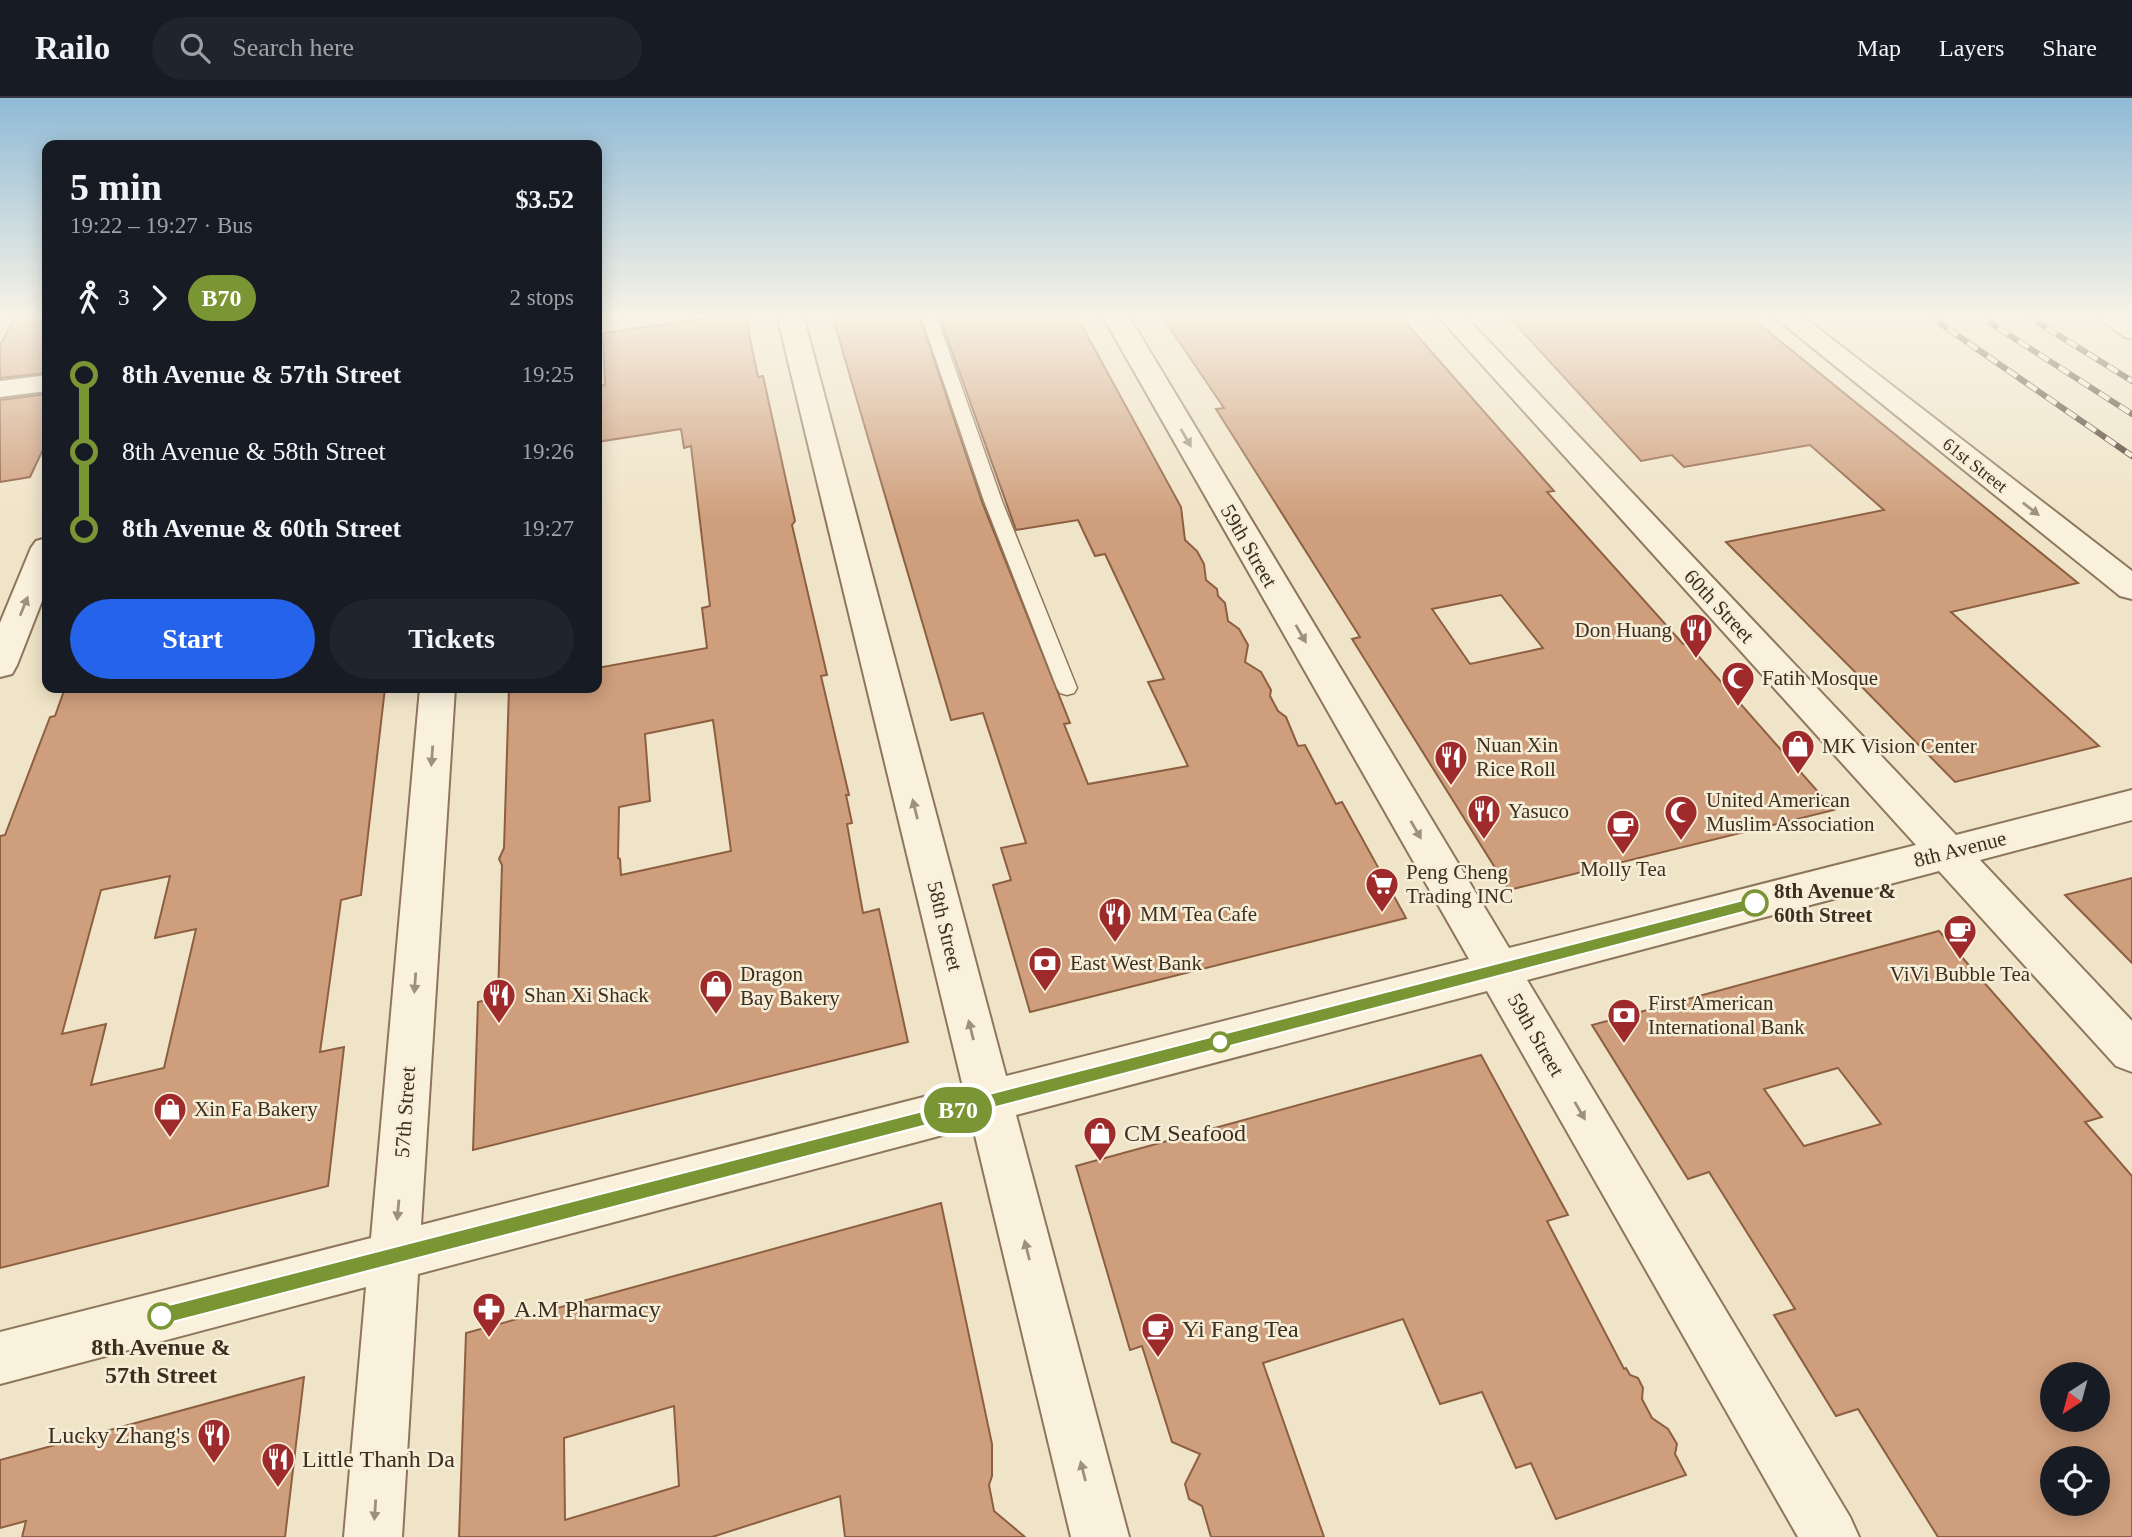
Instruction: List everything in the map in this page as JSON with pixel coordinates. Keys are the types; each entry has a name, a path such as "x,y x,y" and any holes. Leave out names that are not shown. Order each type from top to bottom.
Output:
{"street":[{"name":"58th Street","path":"807,382 1100,1537"},
{"name":"59th Street","path":"1154,382 1830,1537"},
{"name":"60th Street","path":"1512,382 2132,1052"},
{"name":"61st Street","path":"1870,382 2132,589"},
{"path":"0,389 42,384"},
{"path":"0,664 42,560"},
{"name":"57th Street","path":"373,1537 437,693"},
{"name":"8th Avenue","path":"0,1358 2132,804"}],"lane":[{"path":"951,382 993,501 1067,688"}],"building":[{"path":"605,382 764,382 795,521 792,525 827,675 821,676 849,795 846,795 852,823 847,824 863,913 879,909 908,1042 473,1150 478,1002 498,997 502,865 499,859 504,848 509,693 602,693 602,667 707,648 702,608 710,606 691,446 684,448 681,429 602,441 602,385","holes":["713,720 731,851 621,875 618,858 619,807 650,801 645,734"]},
{"path":"852,382 942,382 982,502 1070,723 1064,724 1088,784 1188,766 1148,682 1164,679 1105,554 1095,556 1078,520 1016,530 963,382 1113,382 1181,507 1185,540 1197,551 1204,564 1206,580 1217,589 1218,596 1225,603 1228,621 1239,629 1248,645 1245,662 1261,672 1271,690 1270,696 1278,711 1286,717 1298,746 1305,745 1336,804 1342,802 1406,918 1030,1012 993,885 1011,880 1001,848 1026,843 983,713 951,720"},
{"path":"1206,382 1458,382 1554,491 1547,492 1683,644 1687,643 1834,810 1509,890 1352,639 1360,637 1216,409 1224,408","holes":["1501,595 1543,648 1470,664 1432,609"]},
{"path":"1569,382 1831,382 2078,583 1951,612 2099,746 1955,782 1860,685 1866,683 1726,542 1884,510 1810,445 1684,467 1672,455 1641,461"},
{"path":"42,395 42,452 30,477 0,482 0,400"},
{"path":"63,693 384,693 361,895 341,900 320,1052 344,1047 328,1186 0,1268 0,836 5,835 50,717 55,716","holes":["170,876 155,938 196,929 164,1068 91,1085 106,1024 62,1034 101,890"]},
{"path":"2132,878 2132,963 2065,895"},
{"path":"1939,931 2102,1117 2085,1122 2132,1176 2132,1537 1938,1537 1858,1409 1836,1416 1774,1315 1795,1309 1709,1172 1688,1179 1592,1025","holes":["1838,1068 1881,1124 1804,1146 1764,1089"]},
{"path":"1481,1055 1568,1215 1547,1221 1624,1369 1638,1378 1643,1388 1642,1399 1652,1418 1668,1429 1677,1444 1675,1454 1686,1475 1556,1519 1531,1463 1516,1468 1482,1392 1440,1404 1403,1319 1263,1363 1324,1537 1211,1537 1202,1506 1189,1499 1185,1484 1200,1454 1172,1442 1142,1346 1130,1350 1076,1166"},
{"path":"941,1203 992,1444 992,1476 989,1485 994,1511 1025,1537 845,1537 840,1496 712,1537 459,1537 466,1333","holes":["674,1406 679,1486 565,1520 564,1438"]},
{"path":"304,1377 285,1537 22,1537 26,1521 0,1528 0,1460"}],"railway":[{"path":"2025,382 2132,456"},
{"path":"2082,382 2132,414"}],"bus line":[{"name":"B70","path":"161,1316 1755,903"}],"place":[{"name":"Don Huang","path":"1696,660"},
{"name":"Fatih Mosque","path":"1738,708"},
{"name":"MK Vision Center","path":"1798,776"},
{"name":"Nuan Xin Rice Roll","path":"1451,787"},
{"name":"Yasuco","path":"1484,841"},
{"name":"United American Muslim Association","path":"1681,842"},
{"name":"Molly Tea","path":"1623,856"},
{"name":"8th Avenue & 60th Street","path":"1755,903"},
{"name":"Peng Cheng Trading INC","path":"1382,914"},
{"name":"MM Tea Cafe","path":"1115,944"},
{"name":"ViVi Bubble Tea","path":"1960,961"},
{"name":"East West Bank","path":"1045,993"},
{"name":"Dragon Bay Bakery","path":"716,1016"},
{"name":"Shan Xi Shack","path":"499,1025"},
{"name":"First American International Bank","path":"1624,1045"},
{"name":"Xin Fa Bakery","path":"170,1139"},
{"name":"CM Seafood","path":"1100,1163"},
{"name":"8th Avenue & 57th Street","path":"161,1316"},
{"name":"A.M Pharmacy","path":"489,1339"},
{"name":"Yi Fang Tea","path":"1158,1359"},
{"name":"Lucky Zhang's","path":"214,1465"},
{"name":"Little Thanh Da","path":"278,1489"}]}
